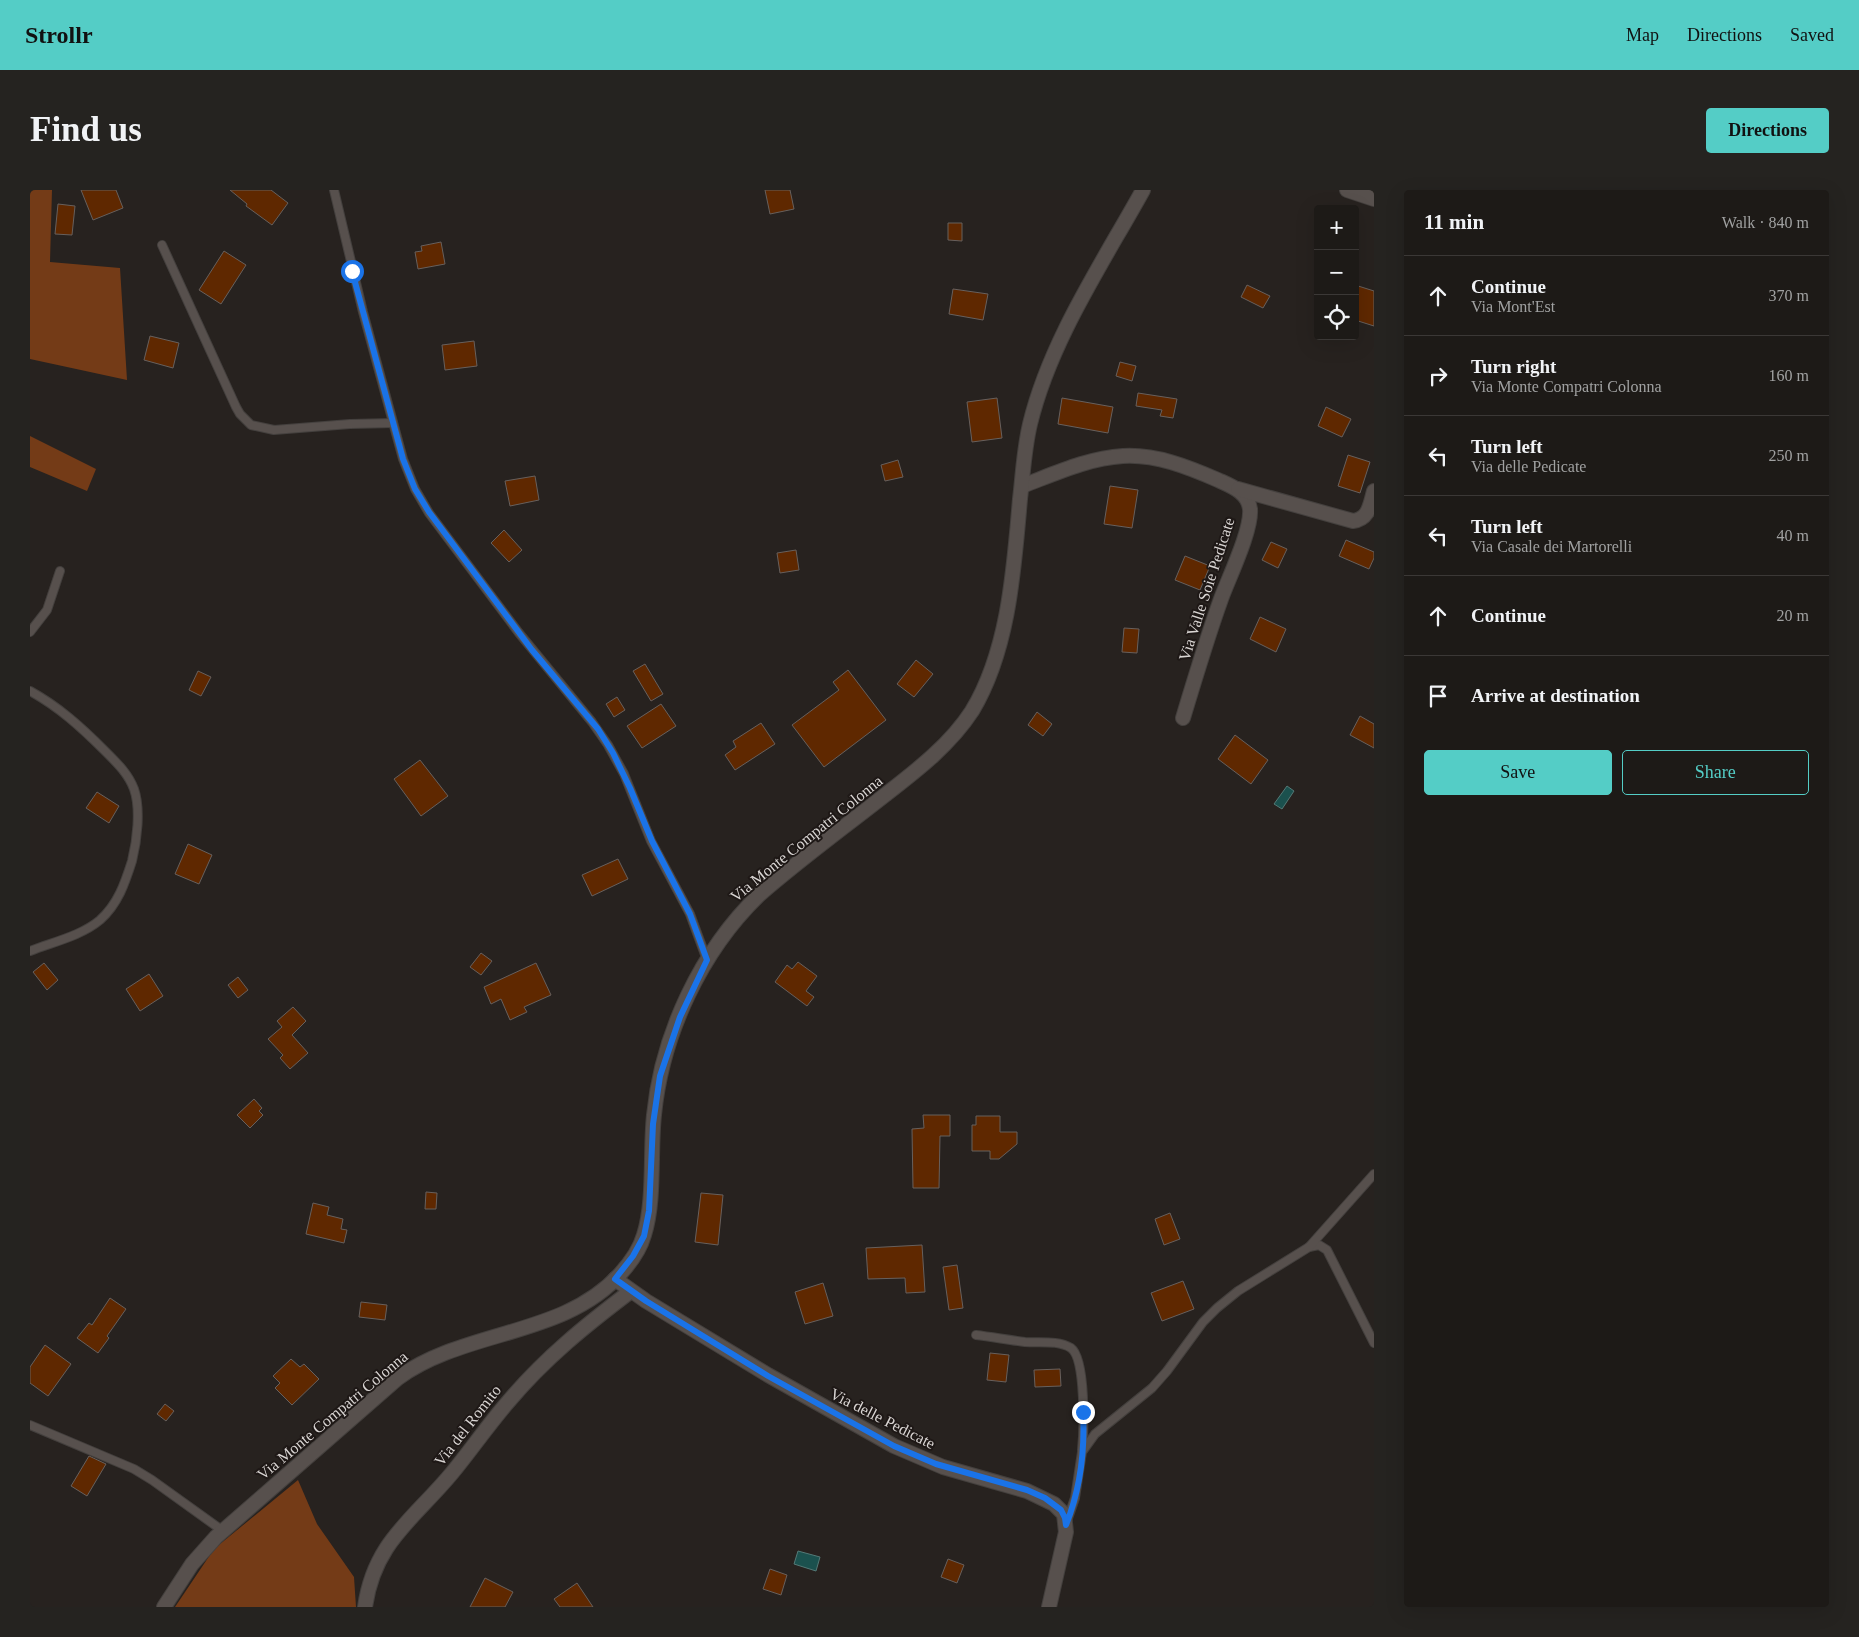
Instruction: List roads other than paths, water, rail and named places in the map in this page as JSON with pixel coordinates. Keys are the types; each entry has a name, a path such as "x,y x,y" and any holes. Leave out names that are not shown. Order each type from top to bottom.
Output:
{"street":[{"name":"Via Monte Compatri Colonna","path":"164,1607 192,1564 223,1531 393,1382 412,1368 439,1355 566,1312 596,1296 615,1279 630,1260 644,1236 649,1211 653,1124 660,1076 680,1017 707,960 730,927 759,895 916,770 958,729 972,710 984,687 1006,616 1014,567 1029,426 1046,374 1082,300 1143,190"},
{"path":"1347,190 1374,199"},
{"path":"1022,486 1097,460 1116,456 1132,456 1154,458 1185,467 1238,489 1353,521 1360,520 1366,514 1374,491"},
{"name":"Via Valle Soie Pedicate","path":"1182,718 1218,607 1244,539 1250,510 1248,502 1238,489"},
{"name":"Via delle Pedicate","path":"615,1279 781,1384 894,1446 936,1464 1027,1490 1045,1498 1061,1510 1066,1525"},
{"name":"Via del Romito","path":"365,1607 379,1562 388,1544 398,1531 446,1480 507,1402 545,1362 577,1332 632,1291"},
{"path":"1049,1607 1065,1539 1066,1525"}],"lane":[{"path":"334,190 357,290 410,478 429,512 532,650 598,729 613,753 652,841 690,914 707,960"},
{"path":"162,245 236,407 251,425 280,430 350,424 393,423"},
{"path":"30,632 47,610 60,571"},
{"path":"30,690 78,723 124,771 135,792 137,821 135,845 128,874 121,892 112,907 100,920 90,927 30,951"},
{"path":"1082,1452 1099,1429 1152,1388 1203,1322 1217,1308 1238,1291 1309,1247 1374,1174"},
{"path":"1309,1247 1319,1246 1327,1250 1374,1343"},
{"path":"976,1335 1026,1342 1054,1343 1074,1351 1078,1360 1080,1374 1084,1426 1075,1498 1066,1525"},
{"path":"30,1425 134,1469 223,1531"}],"water":[{"path":"1287,786 1294,791 1282,809 1274,804"},
{"path":"798,1551 820,1557 816,1571 794,1564"}]}
